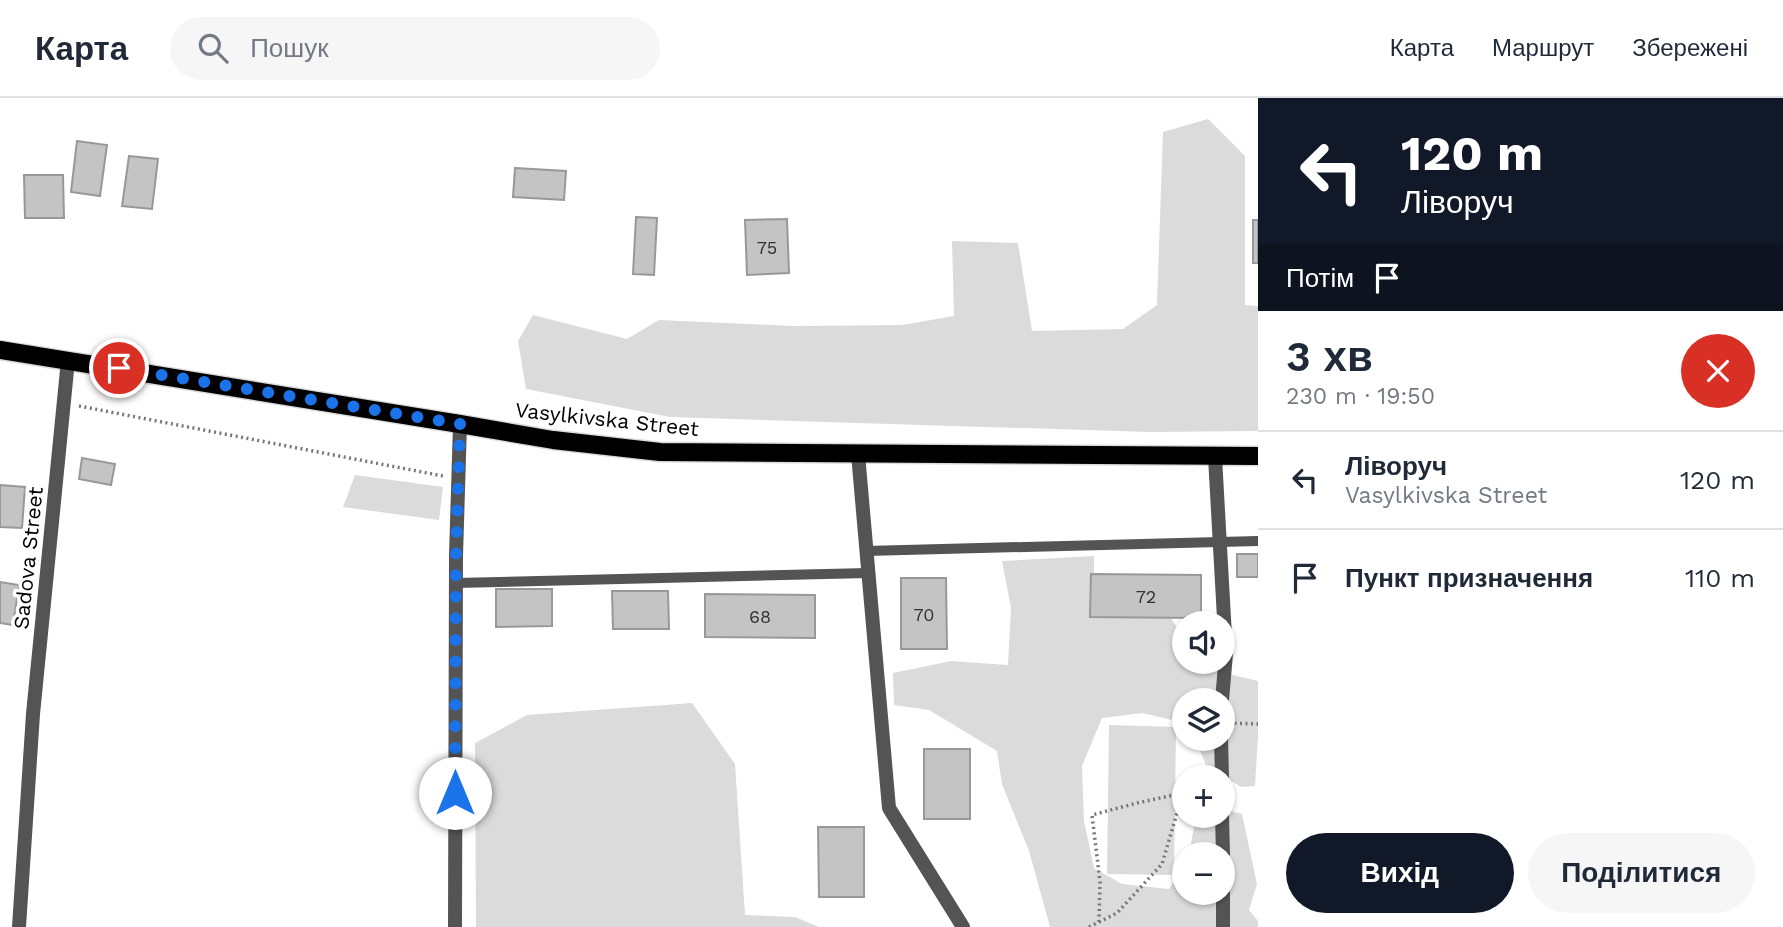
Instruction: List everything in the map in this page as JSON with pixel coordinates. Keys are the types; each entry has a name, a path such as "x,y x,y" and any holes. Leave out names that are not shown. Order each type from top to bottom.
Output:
{"main road":[{"name":"Vasylkivska Street","path":"0,349 553,440 660,452 1258,456"}],"street":[{"name":"Sadova Street","path":"19,927 33,714 68,360"},
{"path":"455,927 456,583 460,424"},
{"path":"858,454 889,808 963,927"},
{"path":"1215,457 1226,654 1223,688"},
{"path":"1223,905 1223,927"}],"lane":[{"path":"866,551 1258,541"},
{"path":"456,583 868,573"}],"path":[{"path":"64,403 459,479"},
{"path":"1235,723 1258,724"},
{"path":"1099,922 1100,882 1092,815 1172,795"},
{"path":"1089,927 1117,913 1161,864 1172,828"}],"shaded area":[{"path":"1208,119 1245,156 1245,305 1258,306 1258,431 1149,432 670,417 526,389 518,341 533,315 627,339 659,320 793,326 902,325 954,316 952,241 1018,243 1032,331 1123,329 1157,305 1163,132"},
{"path":"355,475 443,487 439,520 343,507"},
{"path":"1094,556 1094,614 1171,618 1172,674 1229,674 1258,681 1255,786 1241,787 1235,783 1235,765 1206,765 1200,751 1235,751 1235,688 1172,688 1172,720 1142,713 1102,718 1082,766 1084,821 1094,868 1122,884 1169,889 1172,884 1172,905 1235,905 1235,842 1191,842 1194,828 1235,828 1235,812 1242,814 1257,884 1249,910 1258,921 1258,927 1050,927 1029,851 1002,784 997,751 929,710 894,705 893,673 951,661 1008,665 1011,608 1002,561"},
{"path":"692,703 735,764 745,915 795,917 819,927 476,927 475,743 527,715"},
{"path":"1109,725 1172,727 1172,751 1176,751 1175,765 1172,765 1172,828 1175,828 1172,875 1107,874"}],"building":[{"path":"77,141 107,145 100,196 71,192"},
{"path":"129,156 158,159 152,209 122,206"},
{"path":"515,168 566,171 564,200 513,197"},
{"path":"24,175 63,175 64,218 25,218"},
{"path":"636,217 657,218 654,275 633,274"},
{"path":"787,219 789,273 747,275 745,220"},
{"path":"1253,220 1258,220 1258,263 1253,263"},
{"path":"82,458 115,464 111,485 79,479"},
{"path":"0,485 25,487 22,528 0,527"},
{"path":"1237,554 1258,554 1258,577 1237,577"},
{"path":"1091,574 1201,575 1201,611 1172,611 1172,618 1090,617"},
{"path":"901,578 946,578 947,649 901,649"},
{"path":"0,582 19,585 13,625 0,623"},
{"path":"496,589 552,589 552,626 496,627"},
{"path":"612,591 668,591 669,629 613,629"},
{"path":"705,594 815,595 815,638 705,637"},
{"path":"924,749 970,749 970,819 924,819"},
{"path":"818,827 864,827 864,897 819,897"}],"route":[{"path":"119,368 460,424 456,556 455,793"}]}
